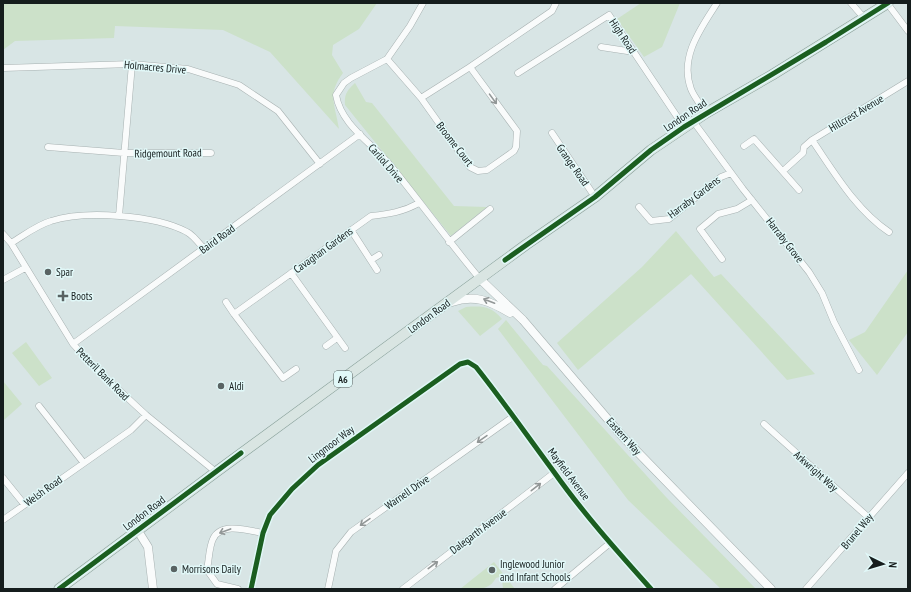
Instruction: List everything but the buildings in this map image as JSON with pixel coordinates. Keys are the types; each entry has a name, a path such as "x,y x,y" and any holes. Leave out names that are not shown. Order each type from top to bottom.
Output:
{"main road":[{"name":"London Road","path":"59,589 444,305 595,197 650,150 693,121 772,75 887,3"}],"street":[{"name":"Carliol Drive","path":"423,3 410,26 387,59 344,83 336,95 338,106 360,134 390,166 480,279"},
{"path":"387,59 421,98 470,67 552,11 556,3"},
{"path":"706,113 691,89 688,74 689,59 697,34 717,3"},
{"path":"851,3 864,18"},
{"path":"887,3 908,30"},
{"name":"High Road","path":"518,73 609,15 684,127"},
{"path":"601,47 634,52"},
{"name":"Holmacres Drive","path":"3,68 132,64 188,69 239,85 278,111 320,164"},
{"name":"Ridgemount Road","path":"119,216 132,64"},
{"name":"Broome Court","path":"421,98 470,167 478,171 487,170 514,151 516,147 517,131 470,67"},
{"name":"Hillcrest Avenue","path":"782,171 803,153 804,147 812,140 908,81"},
{"name":"Harraby Grove","path":"693,121 731,173 783,237 822,293 834,322 859,370"},
{"name":"Grange Road","path":"552,133 595,197"},
{"name":"Baird Road","path":"73,344 360,134"},
{"path":"744,146 754,139 799,190"},
{"path":"812,140 834,173 874,222 889,232"},
{"name":"Ridgemount Road","path":"48,147 124,153 211,153"},
{"name":"Harraby Gardens","path":"639,207 651,221 669,219 721,177 731,173"},
{"path":"722,258 700,229 718,214 737,209 752,200"},
{"name":"Cavaghan Gardens","path":"234,314 371,216 393,214 408,209 419,203"},
{"path":"449,242 490,209"},
{"path":"10,243 51,221 75,217 119,216 152,220 188,232 204,249"},
{"path":"351,230 377,270"},
{"name":"Petteril Bank Road","path":"3,234 73,344 94,368 146,415 216,472"},
{"path":"371,260 379,255"},
{"path":"3,280 25,268"},
{"path":"291,273 337,338 346,348"},
{"name":"Eastern Way","path":"480,279 523,320 623,437 771,589"},
{"path":"444,305 460,299 485,299 523,320"},
{"path":"226,302 283,378 296,369"},
{"path":"326,346 337,338"},
{"name":"Lingmoor Way","path":"251,589 264,533 270,515 292,489 318,465 460,364 468,362 476,367"},
{"name":"Mayfield Avenue","path":"476,367 514,416 554,473 610,543 651,589"},
{"path":"39,406 83,462"},
{"name":"Welsh Road","path":"3,520 83,462 131,430 146,415"},
{"name":"Warnell Drive","path":"328,589 336,551 351,532 514,416"},
{"name":"Arkwright Way","path":"764,424 868,517"},
{"name":"Dalegarth Avenue","path":"402,589 554,473"},
{"name":"Brunel Way","path":"806,589 908,473"},
{"path":"3,478 24,504"},
{"path":"238,589 217,584 207,570 214,538 221,531 231,528 264,533"},
{"path":"138,531 148,547 153,589"},
{"path":"555,589 610,543"}],"green space":[{"path":"3,3 377,3 359,29 333,45 332,55 343,73 338,80 334,93 334,106 339,129 270,52 223,30 115,26 114,38 15,41 3,50"},
{"path":"641,3 680,3 662,47 644,57 617,19"},
{"path":"355,83 366,102 372,103 454,206 487,207 451,236 345,105 347,93"},
{"path":"676,231 714,277 721,274 815,374 787,380 691,274 578,370 557,343 642,267"},
{"path":"908,270 908,332 877,375 849,340 865,332"},
{"path":"466,307 490,309 502,319 480,336 458,311"},
{"path":"506,320 543,365 547,366 666,497 756,589 721,589 628,500 498,329"},
{"path":"26,342 52,378 39,386 12,353"},
{"path":"3,381 22,404 4,420 3,418"},
{"name":"Inglewood Junior and Infant Schools","path":"494,562 515,589 503,589 502,579 499,577 485,588 460,589"}],"cycle path":[{"path":"505,260 595,197 651,150 684,127 888,3"},
{"path":"251,589 263,533 270,515 292,489 318,465 460,364 468,362 476,367 588,517 651,589"},
{"path":"59,589 241,453"}],"place":[{"name":"Spar","path":"48,272"},
{"name":"Boots","path":"63,296"},
{"name":"Aldi","path":"221,386"},
{"name":"Morrisons Daily","path":"174,569"},
{"name":"Inglewood Junior and Infant Schools","path":"492,570"}]}
